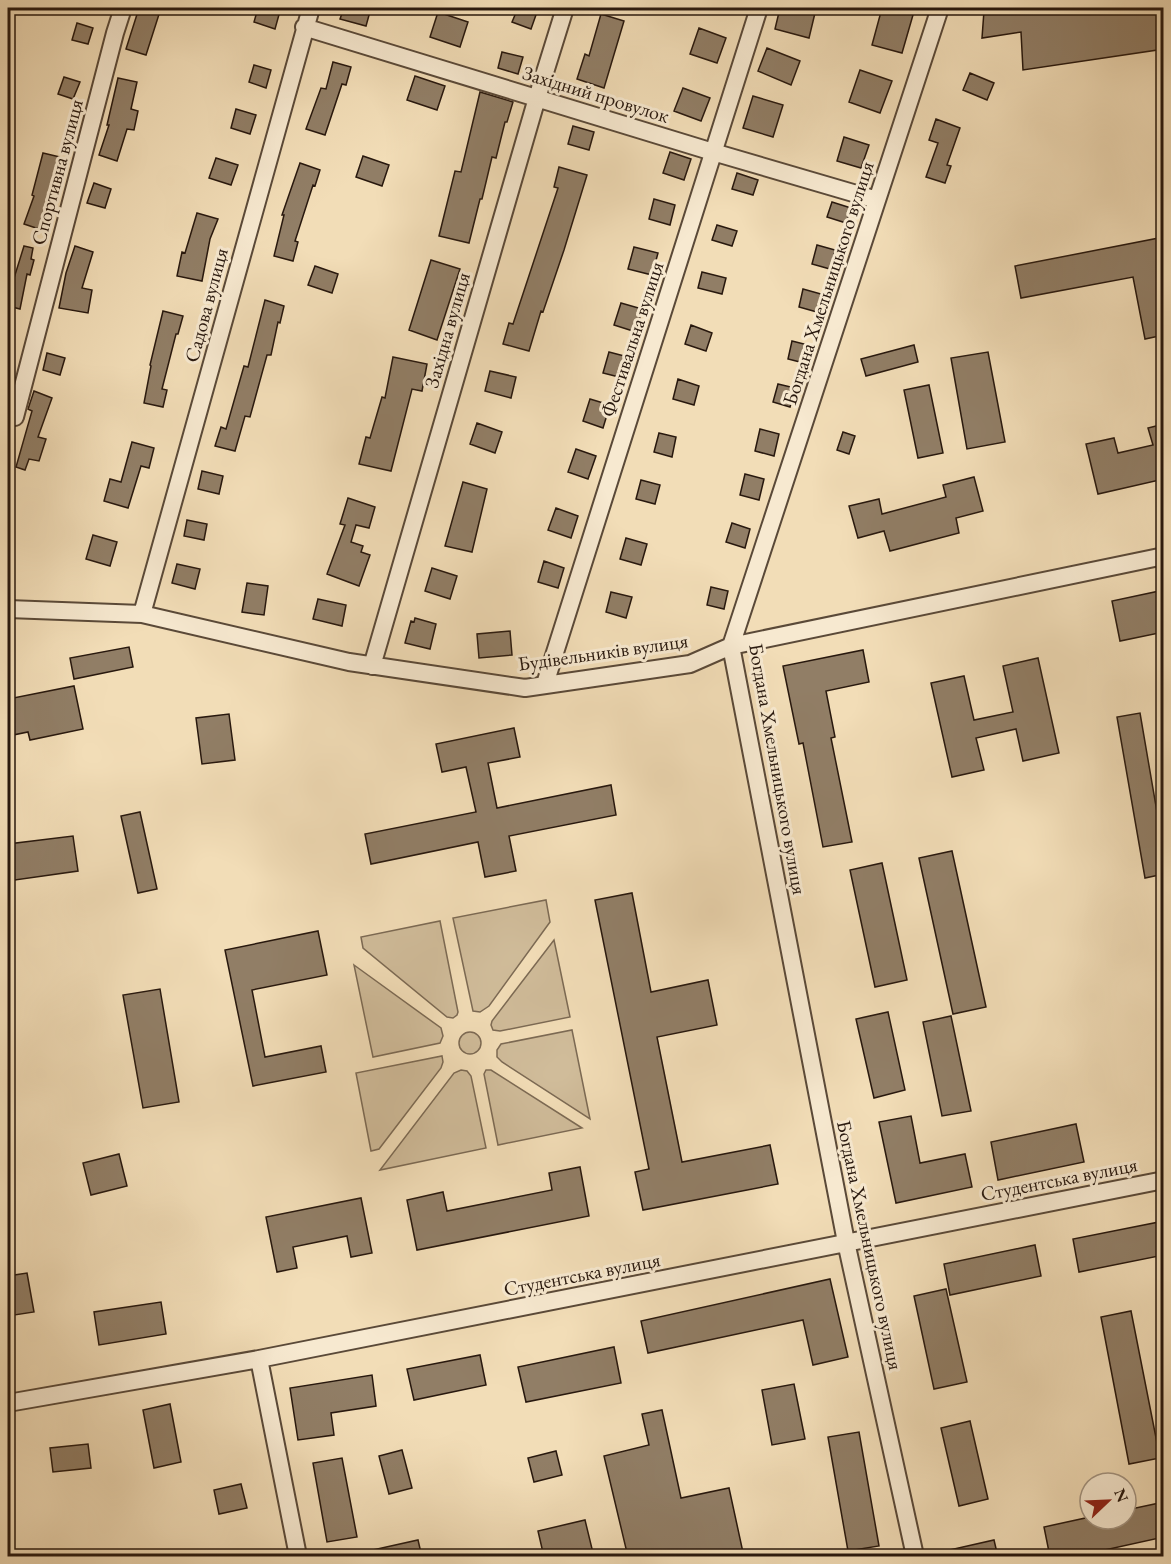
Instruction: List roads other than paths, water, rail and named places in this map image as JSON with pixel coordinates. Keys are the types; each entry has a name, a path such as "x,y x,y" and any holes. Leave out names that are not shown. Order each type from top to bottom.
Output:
{"street":[{"name":"Спортивна вулиця","path":"15,417 123,8"},
{"name":"Садова вулиця","path":"142,614 311,8"},
{"name":"Західна вулиця","path":"372,666 565,8"},
{"name":"Фестивальна вулиця","path":"545,684 759,8"},
{"name":"Богдана Хмельницького вулиця","path":"915,1557 846,1242 731,646 940,8"},
{"name":"Західний провулок","path":"304,27 877,200"},
{"name":"Будівельників вулиця","path":"8,609 142,614 349,662 525,688 690,664 731,646 1164,556"},
{"name":"Студентська вулиця","path":"8,1403 259,1359 1164,1180"},
{"path":"259,1359 298,1557"}]}
